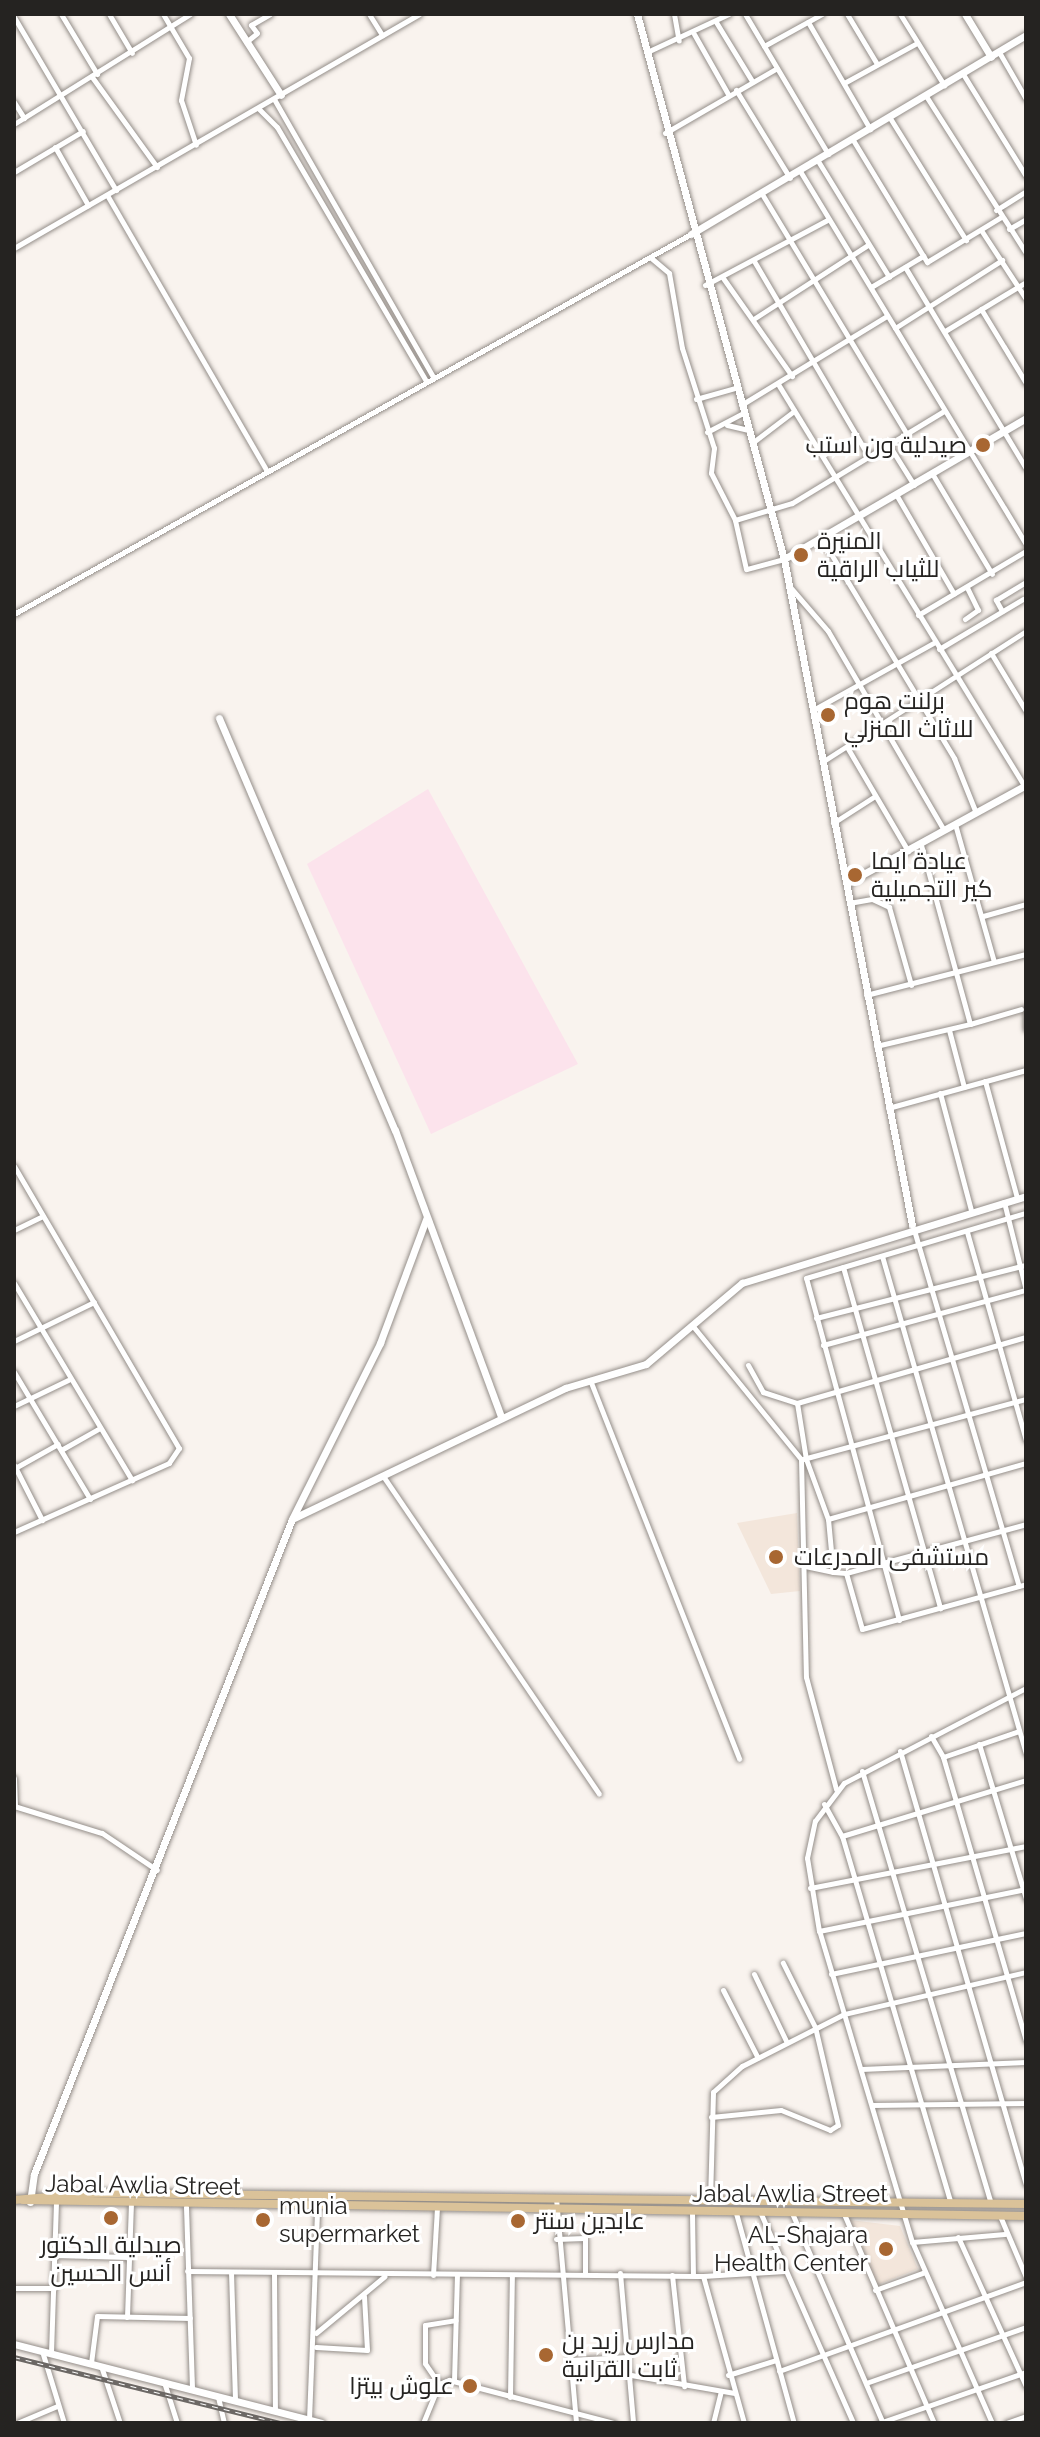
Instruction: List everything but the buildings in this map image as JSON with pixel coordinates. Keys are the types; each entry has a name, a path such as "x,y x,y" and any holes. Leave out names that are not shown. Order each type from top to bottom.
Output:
{"main road":[{"name":"Jabal Awlia Street","path":"24,2200 556,2198 1026,2204"},
{"name":"Jabal Awlia Street","path":"24,2200 56,2204 186,2207 437,2207 1026,2216"}],"street":[{"path":"61,14 94,76 157,167"},
{"path":"109,14 132,53"},
{"path":"163,14 189,58 181,100 196,145"},
{"path":"14,124 173,28 190,14"},
{"path":"229,14 277,97 281,112 433,377"},
{"path":"246,42 257,33 251,25 270,14"},
{"path":"369,14 382,35"},
{"path":"14,248 419,14"},
{"path":"637,14 691,234 784,559 887,1108 912,1225 922,1244 1003,1530 1022,1585 862,1629 846,1573"},
{"path":"674,14 679,41"},
{"path":"645,52 679,41 729,14"},
{"path":"745,14 829,155"},
{"path":"764,46 822,14"},
{"path":"847,14 877,64"},
{"path":"900,14 944,86"},
{"path":"965,14 1026,99"},
{"path":"14,17 116,190"},
{"path":"716,22 752,81"},
{"path":"808,22 870,130"},
{"path":"694,34 728,94"},
{"path":"14,614 790,178 1026,35"},
{"path":"844,83 917,43"},
{"path":"665,133 777,68"},
{"path":"963,74 1026,176"},
{"path":"736,90 790,178"},
{"path":"926,96 1026,253"},
{"path":"14,102 24,118"},
{"path":"258,109 271,118 426,381"},
{"path":"271,118 281,112"},
{"path":"890,118 966,240"},
{"path":"14,172 83,131"},
{"path":"853,140 923,256 930,262 1001,217"},
{"path":"55,147 88,205"},
{"path":"818,161 889,277"},
{"path":"800,171 1026,544"},
{"path":"996,210 1026,191"},
{"path":"762,194 907,434"},
{"path":"107,195 267,471"},
{"path":"1009,229 1026,219"},
{"path":"705,285 791,242 827,220"},
{"path":"981,230 1026,299"},
{"path":"755,318 816,283 868,245"},
{"path":"871,287 923,256"},
{"path":"650,257 669,273 696,399 707,432 715,487 735,520 746,569 784,559 822,539 1026,418"},
{"path":"895,328 1002,260"},
{"path":"754,261 869,457"},
{"path":"905,267 1026,468"},
{"path":"723,278 755,318 792,376"},
{"path":"945,331 1026,282"},
{"path":"981,309 1026,383"},
{"path":"707,432 727,425 742,409 778,384 887,316"},
{"path":"778,384 956,679 1025,785 921,845 847,883"},
{"path":"696,399 735,388"},
{"path":"751,444 794,411"},
{"path":"735,520 834,479 944,411"},
{"path":"727,425 748,430"},
{"path":"889,445 914,486"},
{"path":"933,475 992,574"},
{"path":"897,496 954,594"},
{"path":"822,539 959,766 976,813"},
{"path":"918,615 992,574 1026,551"},
{"path":"1002,611 996,600 1026,582"},
{"path":"790,587 860,684 944,830"},
{"path":"965,619 978,610 967,587"},
{"path":"939,649 1024,601 1017,588"},
{"path":"822,763 1026,631"},
{"path":"812,711 935,642"},
{"path":"991,653 1026,711"},
{"path":"219,718 426,1219 501,1416"},
{"path":"847,747 908,852"},
{"path":"833,823 875,796"},
{"path":"955,824 994,962"},
{"path":"921,845 970,1024"},
{"path":"849,903 872,899 889,907 911,985"},
{"path":"983,916 1025,907"},
{"path":"866,995 1026,954"},
{"path":"876,1046 949,1030 1023,1008 1026,1029"},
{"path":"949,1030 964,1087"},
{"path":"887,1108 1026,1070"},
{"path":"985,1081 1017,1198"},
{"path":"940,1093 971,1210"},
{"path":"14,1166 178,1442 175,1459 14,1532"},
{"path":"292,1519 501,1416 590,1379 646,1364 742,1283 912,1225 1026,1196"},
{"path":"823,1345 1026,1290 1004,1202"},
{"path":"899,1620 806,1278 1026,1213"},
{"path":"14,1230 43,1216"},
{"path":"24,2200 157,1870 292,1519 380,1343 426,1219"},
{"path":"967,1232 1026,1440"},
{"path":"882,1256 1026,1754"},
{"path":"816,1318 1022,1265"},
{"path":"843,1267 940,1608"},
{"path":"14,1283 68,1380 132,1480"},
{"path":"14,1341 94,1302"},
{"path":"692,1325 804,1459 828,1519 833,1572"},
{"path":"748,1365 765,1394 797,1403 1026,1337"},
{"path":"14,1372 90,1499"},
{"path":"590,1379 739,1759"},
{"path":"14,1406 68,1380"},
{"path":"804,1459 1026,1399"},
{"path":"797,1403 804,1459 807,1689 836,1789"},
{"path":"42,1520 15,1467 100,1428"},
{"path":"828,1519 1026,1463"},
{"path":"382,1475 599,1794"},
{"path":"805,1566 846,1573 1026,1524"},
{"path":"992,2423 912,2242 819,1931 810,1888 810,1837 824,1804 836,1789 862,1771 1026,1688"},
{"path":"943,1757 1019,1731"},
{"path":"931,1736 943,1757 957,1801 1026,2041"},
{"path":"979,1744 1026,1899"},
{"path":"900,1751 1026,2184"},
{"path":"862,1771 992,2204"},
{"path":"14,1778 14,1806 102,1833 157,1870"},
{"path":"842,1836 1026,1780"},
{"path":"824,1804 842,1836 887,2002 951,2205"},
{"path":"810,1888 1026,1846"},
{"path":"819,1931 1025,1890"},
{"path":"831,1974 1026,1933"},
{"path":"711,2117 785,2110 836,2129 815,2027 783,1963"},
{"path":"710,2201 711,2117 722,2080 844,2014 1026,1972"},
{"path":"754,1974 787,2043"},
{"path":"723,1990 758,2058"},
{"path":"861,2069 1026,2062"},
{"path":"872,2105 1026,2103"},
{"path":"556,2198 559,2273 576,2423"},
{"path":"56,2204 54,2288 47,2352 57,2406 64,2423"},
{"path":"127,2317 131,2205"},
{"path":"186,2207 192,2390"},
{"path":"433,2275 437,2207"},
{"path":"309,2420 316,2347 317,2208"},
{"path":"692,2213 693,2275"},
{"path":"736,2213 750,2275 794,2423"},
{"path":"792,2213 882,2423 1023,2373"},
{"path":"761,2214 853,2423"},
{"path":"844,2214 934,2423"},
{"path":"779,2371 1026,2279 1000,2216"},
{"path":"912,2242 1005,2234"},
{"path":"958,2237 1023,2373 1026,2386"},
{"path":"556,2239 585,2238 585,2274"},
{"path":"54,2255 128,2257"},
{"path":"187,2271 385,2276 559,2273 703,2276 785,2271"},
{"path":"231,2272 235,2401"},
{"path":"875,2290 925,2272"},
{"path":"620,2273 633,2423"},
{"path":"274,2274 275,2411"},
{"path":"454,2381 457,2275"},
{"path":"510,2397 512,2275"},
{"path":"672,2275 684,2386"},
{"path":"316,2333 385,2276"},
{"path":"703,2276 728,2375 744,2423"},
{"path":"14,2288 54,2288"},
{"path":"316,2347 367,2350 364,2296"},
{"path":"120,2423 96,2364 96,2317 190,2318"},
{"path":"439,2384 425,2363 425,2325 456,2320"},
{"path":"866,2383 1026,2327"},
{"path":"14,2344 275,2411 287,2419 321,2423"},
{"path":"569,2360 628,2357"},
{"path":"728,2375 776,2360"},
{"path":"631,2375 734,2393"},
{"path":"164,2381 177,2423"},
{"path":"439,2384 454,2381 614,2423"},
{"path":"423,2423 439,2384"},
{"path":"713,2423 721,2392"},
{"path":"218,2397 224,2423"},
{"path":"17,2423 57,2406"},
{"path":"1006,2423 1026,2416"}],"shaded area":[{"path":"428,789 578,1064 431,1134 307,864"},
{"name":"مستشفى المدرعات","path":"797,1513 800,1591 771,1594 737,1523"},
{"name":"AL-Shajara Health Center","path":"850,2220 900,2226 918,2269 877,2285"}],"railway":[{"path":"14,2357 280,2423"}],"place":[{"name":"صيدلية ون استب","path":"983,445"},
{"name":"المنيرة للثياب الراقية","path":"801,555"},
{"name":"برلنت هوم للاثاث المنزلي","path":"828,715"},
{"name":"عيادة ايما كير التجميلية","path":"855,875"},
{"name":"مستشفى المدرعات","path":"776,1557"},
{"name":"صيدلية الدكتور أنس الحسين","path":"111,2218"},
{"name":"munia supermarket","path":"263,2220"},
{"name":"عابدين سنتر","path":"518,2221"},
{"name":"AL-Shajara Health Center","path":"886,2249"},
{"name":"مدارس زيد بن ثابت القرانية","path":"546,2355"},
{"name":"علوش بيتزا","path":"470,2386"}]}
